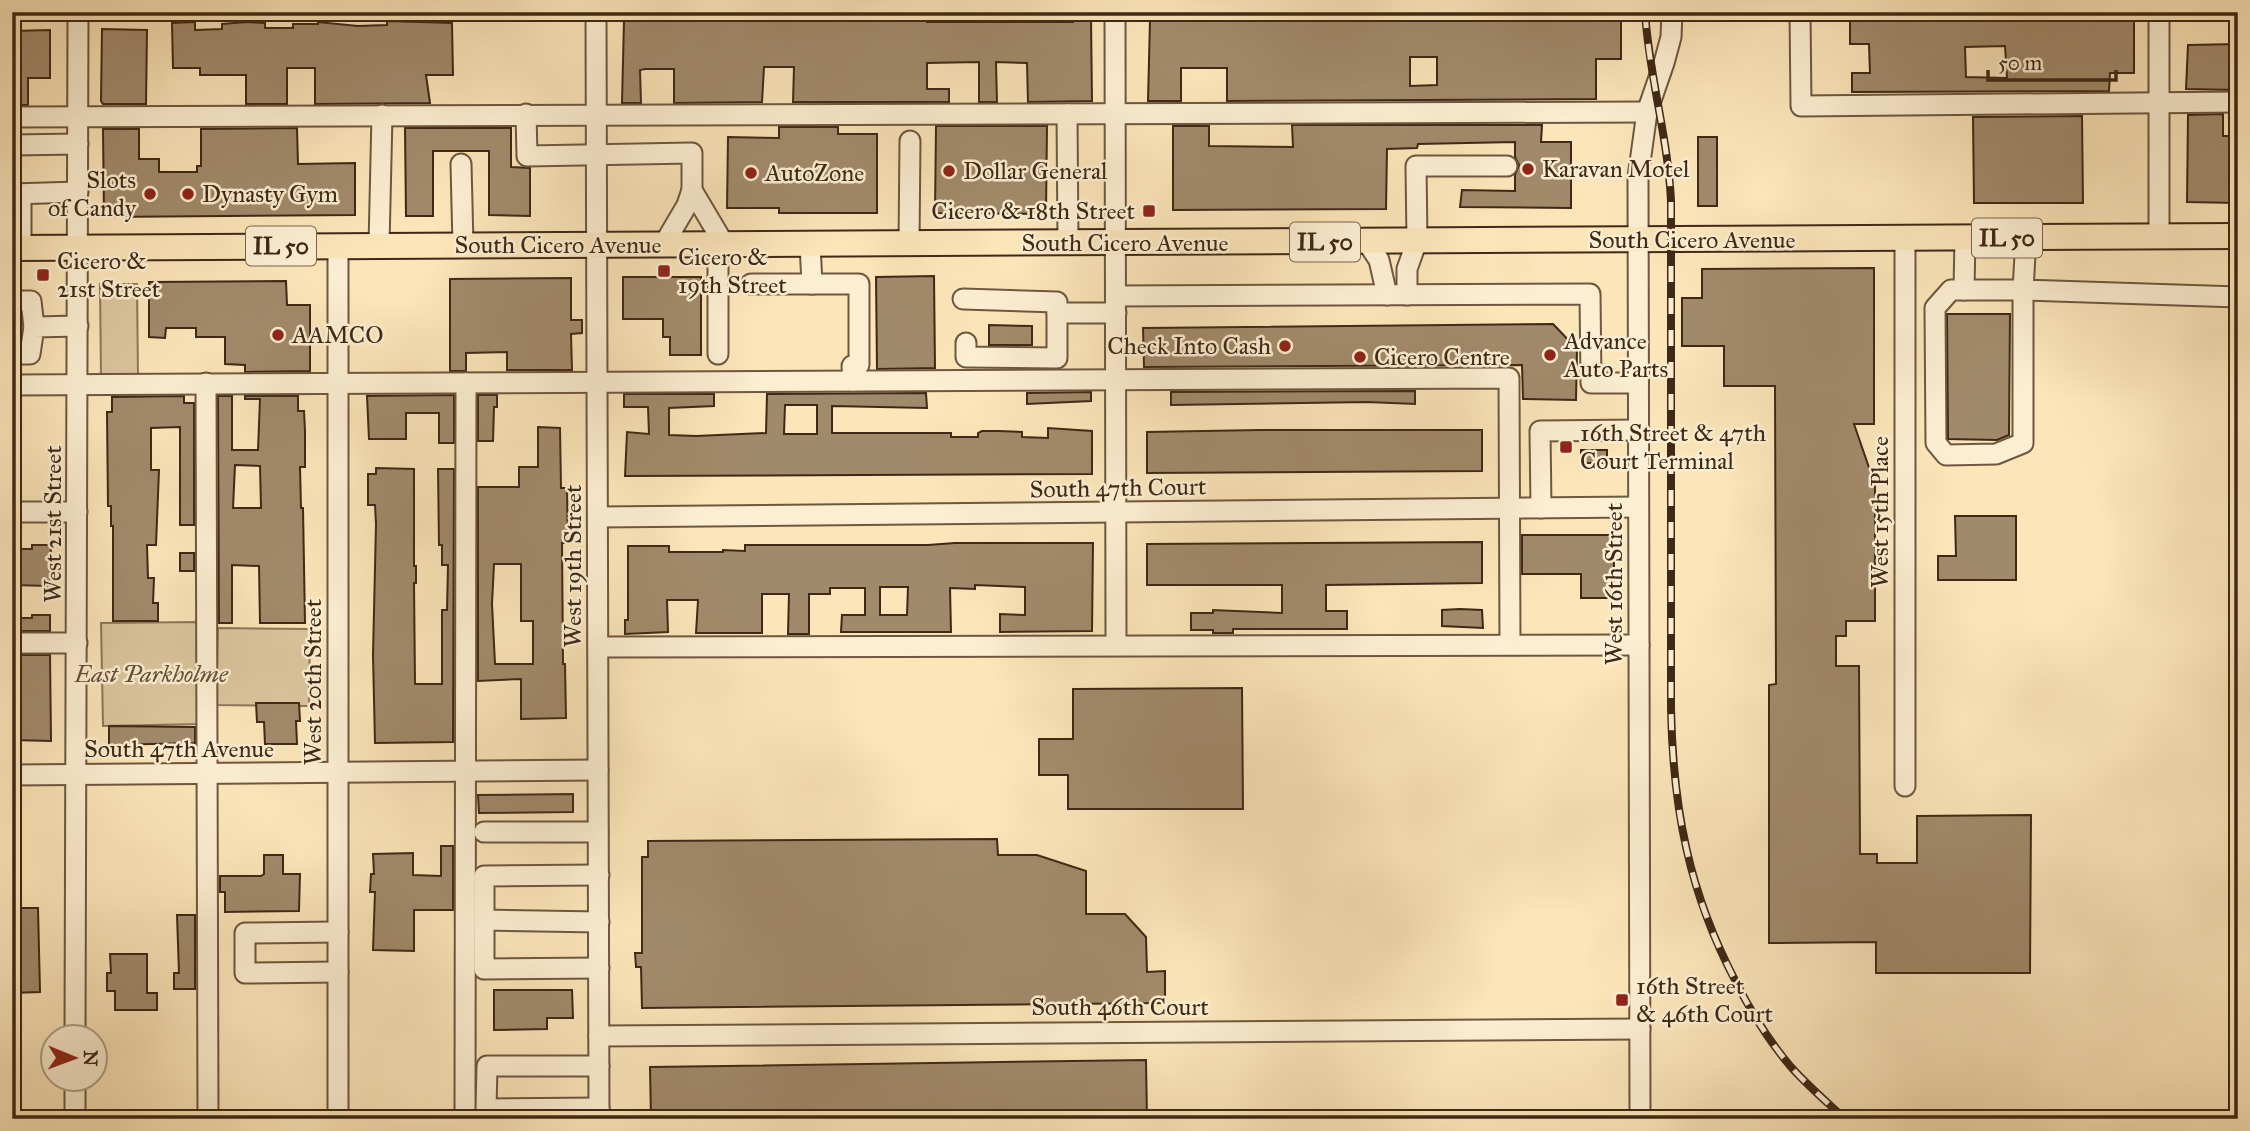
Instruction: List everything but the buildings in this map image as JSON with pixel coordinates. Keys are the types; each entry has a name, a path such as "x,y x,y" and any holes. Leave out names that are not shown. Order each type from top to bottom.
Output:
{"main road":[{"name":"South Cicero Avenue","path":"17,248 2238,236"}],"street":[{"name":"West 21st Street","path":"75,1023 78,12"},
{"name":"West 19th Street","path":"596,12 599,1113"},
{"path":"1115,12 1116,645"},
{"name":"West 16th Street","path":"1640,1119 1638,177 1647,112 1671,37 1672,12"},
{"path":"1800,12 1801,106 2238,102"},
{"path":"2159,12 2160,237"},
{"path":"12,117 1647,112"},
{"path":"526,114 527,156 692,153 692,190 687,205 664,244"},
{"path":"1068,114 1068,243"},
{"path":"379,246 382,115"},
{"path":"909,243 910,141"},
{"path":"12,145 78,144"},
{"path":"461,164 463,245"},
{"path":"1407,295 1407,269 1417,241 1416,166 1507,166"},
{"path":"692,190 721,244 718,354"},
{"path":"17,248 17,194 78,192"},
{"path":"1964,290 1965,238"},
{"path":"2026,238 2023,289 2022,443 1996,454 1946,455 1936,443 1935,308 1951,289 2023,289 2238,296"},
{"name":"West 15th Place","path":"1905,239 1905,786"},
{"path":"1367,242 1380,260 1387,295"},
{"path":"810,244 812,284"},
{"name":"West 20th Street","path":"338,246 338,1119"},
{"path":"751,284 859,284 859,365 852,366 853,381"},
{"path":"1057,313 1116,304 1387,295 1590,294 1591,383 1638,383"},
{"path":"963,299 1057,302 1057,358 967,357 966,343"},
{"path":"12,301 31,301 34,327 30,354 12,354"},
{"path":"34,327 78,326"},
{"path":"12,385 1509,378 1510,644"},
{"path":"206,383 208,1119"},
{"path":"465,1119 466,383"},
{"path":"1541,508 1540,431 1638,430"},
{"name":"South 47th Court","path":"598,517 1638,507"},
{"path":"12,512 77,512"},
{"path":"12,643 77,643"},
{"path":"598,647 1639,645"},
{"name":"South 47th Avenue","path":"12,775 598,770"},
{"path":"484,832 598,832"},
{"path":"598,875 484,876 484,969 599,968"},
{"path":"484,920 599,922"},
{"path":"338,932 245,933 246,973 338,972"},
{"name":"South 46th Court","path":"599,1036 1640,1029"},
{"path":"599,1066 487,1066 486,1114 599,1113"},
{"path":"75,1092 75,1119"}],"green space":[{"path":"100,284 137,284 138,377 101,377"},
{"name":"East Parkholme","path":"199,622 200,724 103,726 101,623"},
{"name":"East Parkholme","path":"218,628 310,629 309,706 216,705"}],"railway":[{"path":"1645,12 1671,201 1671,709 1672,746 1680,816 1695,883 1706,916 1742,993 1768,1037 1791,1067 1845,1119"}],"place":[{"name":"Karavan Motel","path":"1528,169"},
{"name":"Dollar General","path":"949,171"},
{"name":"AutoZone","path":"751,173"},
{"name":"Slots of Candy","path":"150,194"},
{"name":"Dynasty Gym","path":"188,194"},
{"name":"Cicero & 18th Street","path":"1149,211"},
{"name":"Cicero & 19th Street","path":"664,271"},
{"name":"Cicero & 21st Street","path":"43,275"},
{"name":"AAMCO","path":"278,335"},
{"name":"Check Into Cash","path":"1285,346"},
{"name":"Advance Auto Parts","path":"1550,355"},
{"name":"Cicero Centre","path":"1360,357"},
{"name":"16th Street & 47th Court Terminal","path":"1566,447"},
{"name":"16th Street & 46th Court","path":"1622,1000"}]}
